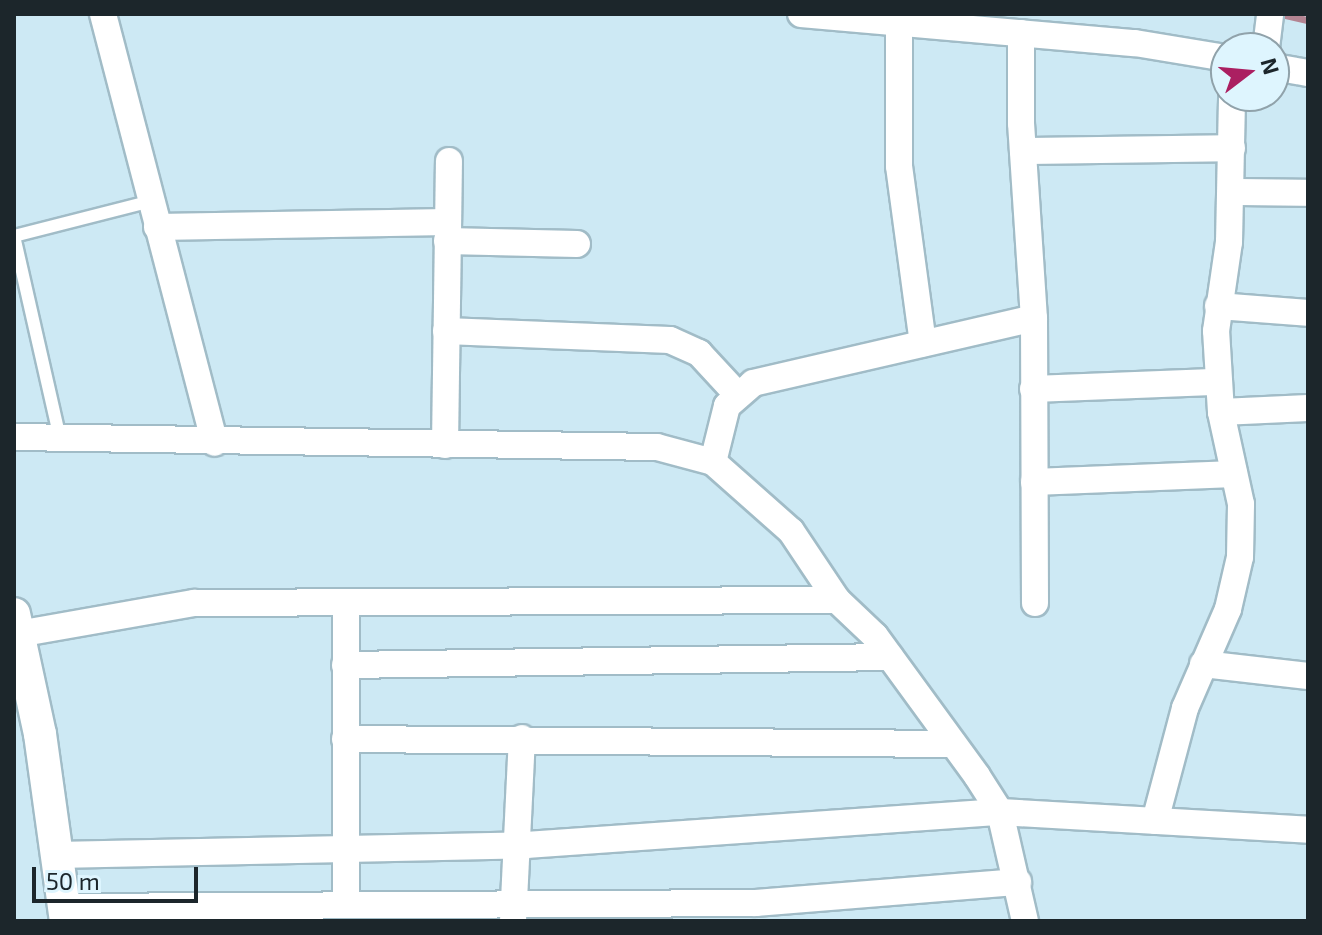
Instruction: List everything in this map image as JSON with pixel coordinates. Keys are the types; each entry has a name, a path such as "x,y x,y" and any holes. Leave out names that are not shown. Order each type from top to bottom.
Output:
{"street":[{"path":"103,14 215,443"},
{"path":"801,14 1021,33 1210,56"},
{"path":"899,23 899,166 923,343"},
{"path":"1021,33 1023,151 1034,318 1035,603"},
{"path":"1155,821 1203,664 1228,609 1240,557 1241,504 1221,412 1219,382 1218,306 1231,192 1232,112"},
{"path":"1023,151 1232,148"},
{"path":"445,445 449,161"},
{"path":"1231,192 1308,193"},
{"path":"157,227 448,231 577,244"},
{"path":"1218,306 1308,313"},
{"path":"713,462 727,406 737,394 778,375 1034,318"},
{"path":"446,331 670,340 699,353 737,394"},
{"path":"1033,389 1219,382"},
{"path":"1221,412 1308,408"},
{"path":"14,437 60,441 657,447 713,462 742,482 791,531 837,600 890,657 1000,812 1025,921"},
{"path":"1034,482 1234,474"},
{"path":"837,600 194,603 16,624 40,734 65,914 346,903 514,911 756,912 1018,882"},
{"path":"346,602 345,739 350,848 346,903"},
{"path":"345,665 890,657"},
{"path":"1203,664 1308,676"},
{"path":"345,739 522,738 953,744"},
{"path":"514,911 522,738"},
{"path":"57,855 516,845 1000,812 1308,830"}],"lane":[{"path":"60,441 14,236 151,201"}],"waterway":[{"path":"1281,14 1308,20"}]}
